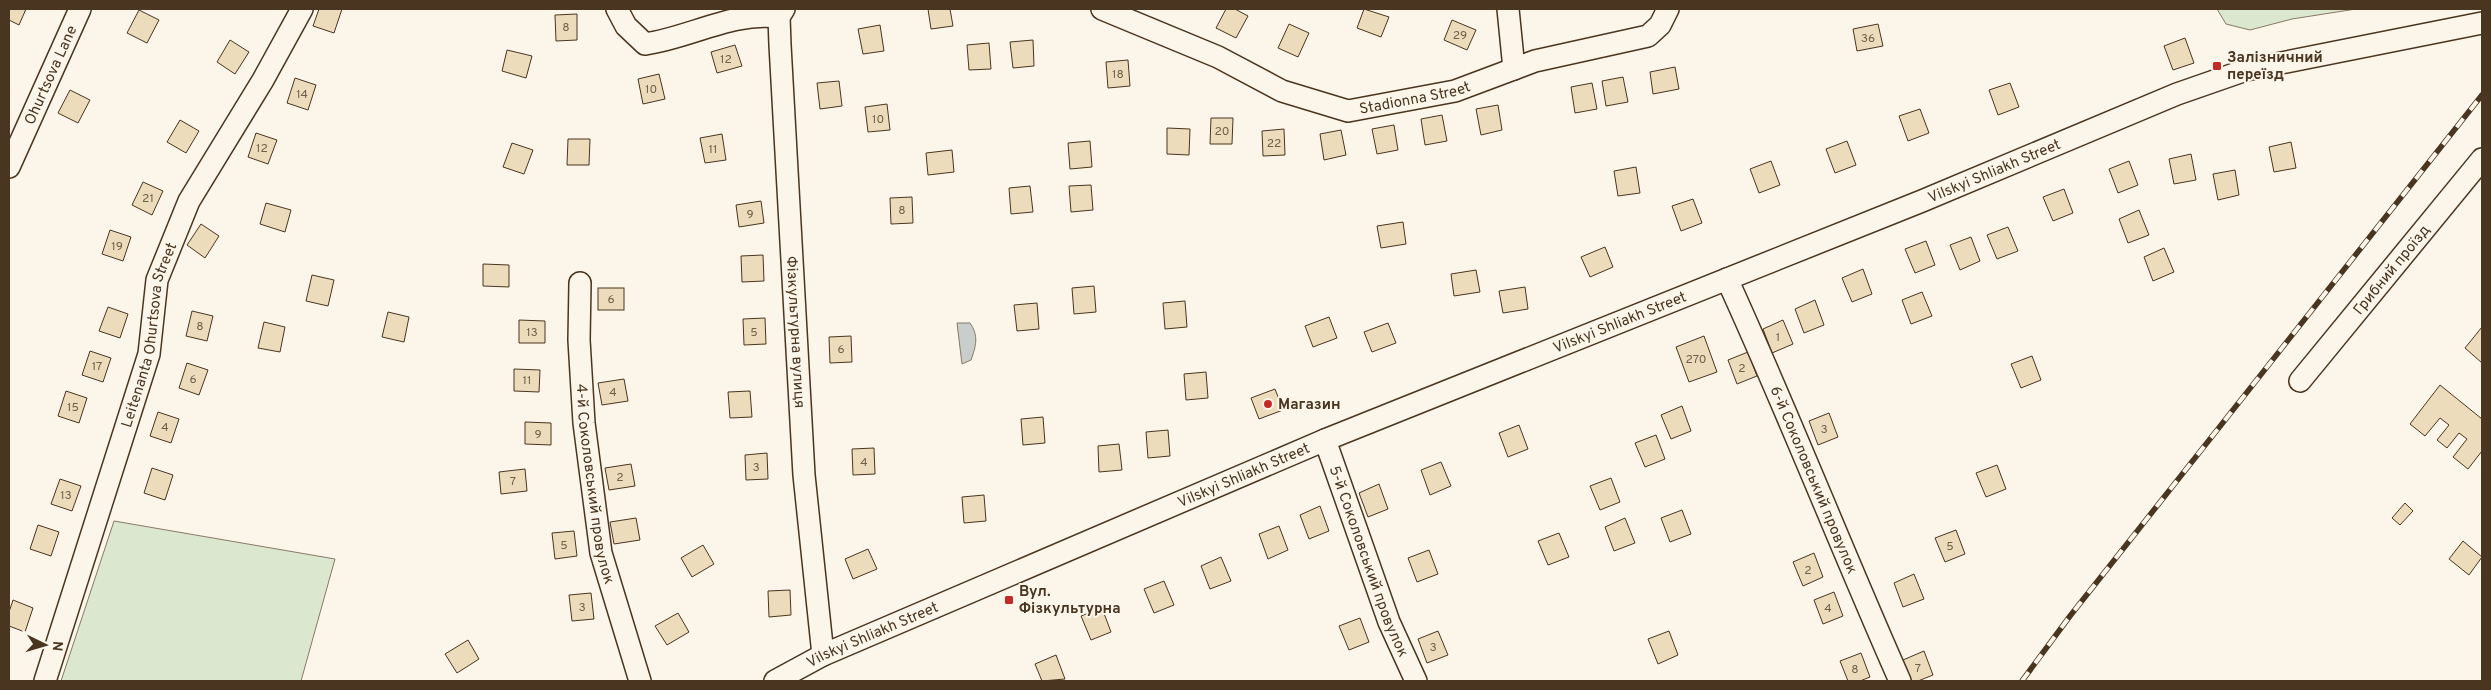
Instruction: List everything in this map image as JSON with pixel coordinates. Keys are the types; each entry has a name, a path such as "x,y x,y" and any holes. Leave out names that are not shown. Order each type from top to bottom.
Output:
{"street":[{"name":"Ohurtsova Lane","path":"9,167 80,9"},
{"name":"Leitenanta Ohurtsova Street","path":"46,681 149,354 157,280 189,201 264,80 302,9"},
{"path":"618,9 626,26 644,44 669,41 708,27 748,18 782,13"},
{"name":"Stadionna Street","path":"1102,9 1218,58 1282,90 1348,111 1455,91 1535,61 1648,36 1660,24 1668,9"},
{"path":"1508,9 1514,69"},
{"name":"Фізкультурна вулиця","path":"782,13 804,475 823,655"},
{"name":"Vilskyi Shliakh Street","path":"775,681 823,655 1325,440 1728,279 2217,79 2295,59 2482,23"},
{"name":"Грибний проїзд","path":"2300,381 2482,159"},
{"name":"6-й Соколовський провулок","path":"1728,279 1772,378 1848,562 1900,681"},
{"name":"4-й Соколовський провулок","path":"580,283 579,340 584,423 601,552 640,681"},
{"name":"5-й Соколовський провулок","path":"1325,440 1389,622 1416,681"}],"green space":[{"path":"2217,9 2356,9 2292,19 2250,30 2226,24"},
{"path":"114,521 335,559 301,681 61,681"}],"shaded area":[{"path":"957,323 970,323 976,337 971,360 962,364"}],"building":[{"path":"9,9 26,9 19,25 9,20"},
{"path":"319,9 342,9 334,33 313,26"},
{"path":"928,9 950,9 953,26 931,29"},
{"path":"1226,9 1235,9 1248,16 1236,38 1216,28"},
{"path":"1364,9 1389,17 1381,37 1357,28"},
{"path":"139,10 159,20 147,43 127,33"},
{"path":"577,14 577,40 556,41 555,15"},
{"path":"1452,20 1476,30 1467,50 1444,40"},
{"path":"1289,24 1309,33 1298,57 1278,48"},
{"path":"1878,24 1883,46 1857,51 1853,29"},
{"path":"880,25 884,51 863,54 858,29"},
{"path":"2185,38 2194,63 2173,70 2164,46"},
{"path":"230,40 249,52 235,74 217,62"},
{"path":"1033,40 1034,66 1013,68 1010,42"},
{"path":"989,43 991,69 969,70 967,45"},
{"path":"735,45 742,66 717,73 711,52"},
{"path":"507,50 532,56 526,78 502,71"},
{"path":"1128,60 1130,86 1108,88 1106,62"},
{"path":"1675,67 1679,89 1653,94 1650,72"},
{"path":"659,74 665,99 643,104 638,79"},
{"path":"1623,77 1628,102 1606,106 1602,81"},
{"path":"295,78 316,85 308,110 287,103"},
{"path":"839,81 842,106 820,109 817,83"},
{"path":"1592,83 1597,109 1575,113 1571,87"},
{"path":"2010,83 2019,107 1998,115 1989,90"},
{"path":"70,90 90,100 78,123 58,113"},
{"path":"887,104 890,130 868,132 865,107"},
{"path":"1498,105 1502,130 1481,135 1476,109"},
{"path":"1920,109 1929,133 1908,141 1899,116"},
{"path":"1442,115 1447,141 1425,145 1421,119"},
{"path":"1211,118 1233,118 1232,144 1210,144"},
{"path":"180,120 199,131 186,153 167,142"},
{"path":"1394,125 1398,150 1377,154 1372,129"},
{"path":"1167,128 1190,129 1189,155 1167,154"},
{"path":"1284,129 1285,155 1263,156 1262,131"},
{"path":"1341,130 1346,155 1324,160 1320,134"},
{"path":"256,133 277,140 268,164 248,157"},
{"path":"722,134 726,160 705,163 700,138"},
{"path":"568,139 590,139 589,165 567,165"},
{"path":"1090,141 1092,167 1070,169 1068,143"},
{"path":"1847,141 1856,165 1835,173 1826,149"},
{"path":"2291,142 2296,168 2274,172 2269,147"},
{"path":"512,143 533,150 524,174 503,167"},
{"path":"952,150 954,172 928,175 926,153"},
{"path":"2191,154 2196,180 2174,184 2169,159"},
{"path":"1771,161 1780,185 1759,193 1750,169"},
{"path":"2129,161 2138,185 2118,193 2109,169"},
{"path":"1636,167 1640,193 1618,196 1614,171"},
{"path":"2235,170 2239,195 2218,200 2213,174"},
{"path":"143,182 163,191 152,215 132,205"},
{"path":"1091,185 1093,210 1071,212 1069,186"},
{"path":"1030,186 1033,212 1011,214 1009,188"},
{"path":"2064,189 2073,213 2053,221 2043,197"},
{"path":"912,197 913,223 891,224 890,198"},
{"path":"1693,199 1702,223 1681,231 1672,206"},
{"path":"761,201 764,223 739,227 736,205"},
{"path":"266,203 291,210 285,232 260,224"},
{"path":"2139,210 2149,235 2128,243 2119,219"},
{"path":"1403,222 1406,244 1381,248 1377,226"},
{"path":"201,224 219,236 205,258 187,245"},
{"path":"2008,227 2018,251 1997,259 1987,235"},
{"path":"110,230 131,237 123,261 102,254"},
{"path":"1971,237 1980,261 1960,270 1950,245"},
{"path":"1926,241 1935,265 1915,273 1905,249"},
{"path":"1605,247 1613,267 1590,277 1581,257"},
{"path":"2164,248 2174,272 2153,281 2144,257"},
{"path":"763,255 764,281 742,282 741,256"},
{"path":"483,264 509,265 509,287 483,286"},
{"path":"1863,269 1872,294 1852,302 1842,278"},
{"path":"1476,270 1480,292 1454,296 1451,274"},
{"path":"312,275 334,280 328,306 306,301"},
{"path":"1094,286 1096,312 1074,314 1072,288"},
{"path":"1525,287 1528,309 1503,313 1499,291"},
{"path":"598,288 624,288 624,310 598,310"},
{"path":"1922,292 1932,316 1911,324 1902,300"},
{"path":"1815,300 1824,325 1804,333 1795,309"},
{"path":"1185,301 1187,327 1165,329 1163,303"},
{"path":"1037,303 1039,329 1017,331 1014,305"},
{"path":"108,307 128,314 120,338 99,331"},
{"path":"192,311 213,316 207,341 186,336"},
{"path":"388,312 409,317 404,342 382,337"},
{"path":"1329,317 1337,338 1313,347 1305,326"},
{"path":"765,318 766,344 744,345 743,319"},
{"path":"519,320 545,321 545,343 519,343"},
{"path":"1783,320 1793,344 1772,353 1763,329"},
{"path":"264,322 285,327 280,352 258,348"},
{"path":"1388,323 1396,343 1372,352 1364,332"},
{"path":"2482,327 2482,363 2465,348"},
{"path":"851,336 852,362 830,363 829,337"},
{"path":"1704,336 1717,372 1689,382 1676,347"},
{"path":"90,351 111,358 103,382 82,375"},
{"path":"1748,352 1757,376 1737,384 1728,360"},
{"path":"2032,356 2041,380 2021,388 2011,364"},
{"path":"187,363 208,370 199,395 179,388"},
{"path":"514,369 540,370 539,392 514,391"},
{"path":"1206,372 1208,398 1186,400 1184,374"},
{"path":"624,379 628,401 602,405 598,383"},
{"path":"2440,385 2482,419 2482,451 2468,469 2453,457 2467,439 2459,433 2447,448 2437,440 2449,425 2440,418 2425,436 2410,424"},
{"path":"1275,389 1283,410 1259,419 1251,398"},
{"path":"66,391 87,398 79,423 58,416"},
{"path":"750,391 752,417 730,418 728,392"},
{"path":"1682,406 1691,431 1671,439 1661,415"},
{"path":"158,412 179,419 171,443 150,436"},
{"path":"1829,413 1838,437 1818,445 1809,421"},
{"path":"1043,417 1045,443 1023,445 1021,419"},
{"path":"525,422 551,423 551,445 525,444"},
{"path":"1519,425 1528,449 1508,457 1499,433"},
{"path":"1168,430 1170,456 1148,458 1146,432"},
{"path":"1656,435 1665,459 1645,467 1635,443"},
{"path":"1119,444 1122,470 1099,472 1098,446"},
{"path":"874,448 875,474 853,475 852,449"},
{"path":"767,453 768,479 746,480 745,455"},
{"path":"1441,462 1451,486 1430,495 1421,470"},
{"path":"631,464 635,486 609,490 605,468"},
{"path":"1997,465 2006,489 1986,497 1976,473"},
{"path":"152,468 173,475 165,500 144,493"},
{"path":"525,469 527,491 501,494 499,472"},
{"path":"1611,478 1620,502 1600,510 1590,486"},
{"path":"60,479 81,486 72,511 51,504"},
{"path":"1379,484 1388,509 1368,517 1359,493"},
{"path":"984,495 986,521 964,523 962,497"},
{"path":"2405,503 2413,511 2400,525 2392,518"},
{"path":"1320,506 1329,531 1309,539 1300,515"},
{"path":"1682,510 1691,534 1670,542 1661,518"},
{"path":"636,518 640,540 614,544 610,522"},
{"path":"1625,518 1635,543 1614,551 1605,527"},
{"path":"38,525 59,532 51,556 30,549"},
{"path":"1279,526 1288,550 1268,559 1259,534"},
{"path":"1956,530 1965,554 1945,562 1935,538"},
{"path":"574,531 577,556 555,559 552,533"},
{"path":"1559,533 1569,557 1548,565 1538,541"},
{"path":"2463,541 2482,557 2469,575 2449,559"},
{"path":"703,545 714,564 692,577 681,558"},
{"path":"868,549 877,569 853,579 845,559"},
{"path":"1429,550 1438,574 1417,582 1408,558"},
{"path":"1814,553 1823,577 1803,586 1793,562"},
{"path":"1221,557 1231,581 1210,589 1201,566"},
{"path":"1914,574 1924,599 1903,607 1894,583"},
{"path":"1164,581 1174,605 1154,613 1144,589"},
{"path":"790,590 791,615 769,617 768,591"},
{"path":"1834,592 1843,616 1823,624 1814,600"},
{"path":"591,593 594,619 572,621 569,595"},
{"path":"13,600 33,608 25,632 9,626 9,612"},
{"path":"1102,608 1111,632 1091,640 1081,616"},
{"path":"678,613 689,632 667,645 655,626"},
{"path":"1360,618 1369,642 1349,650 1339,626"},
{"path":"1438,631 1448,655 1427,663 1418,639"},
{"path":"1669,631 1678,655 1658,664 1648,639"},
{"path":"468,640 479,659 457,673 445,654"},
{"path":"1924,651 1933,675 1918,681 1911,681 1903,660"},
{"path":"1861,653 1870,677 1860,681 1848,681 1840,661"},
{"path":"1056,655 1065,679 1042,681 1035,664"}],"railway":[{"path":"2022,681 2070,616 2482,95"}],"place":[{"name":"Залізничний переїзд","path":"2217,66"},
{"name":"Магазин","path":"1268,404"},
{"name":"Вул. Фізкультурна","path":"1009,600"}]}
